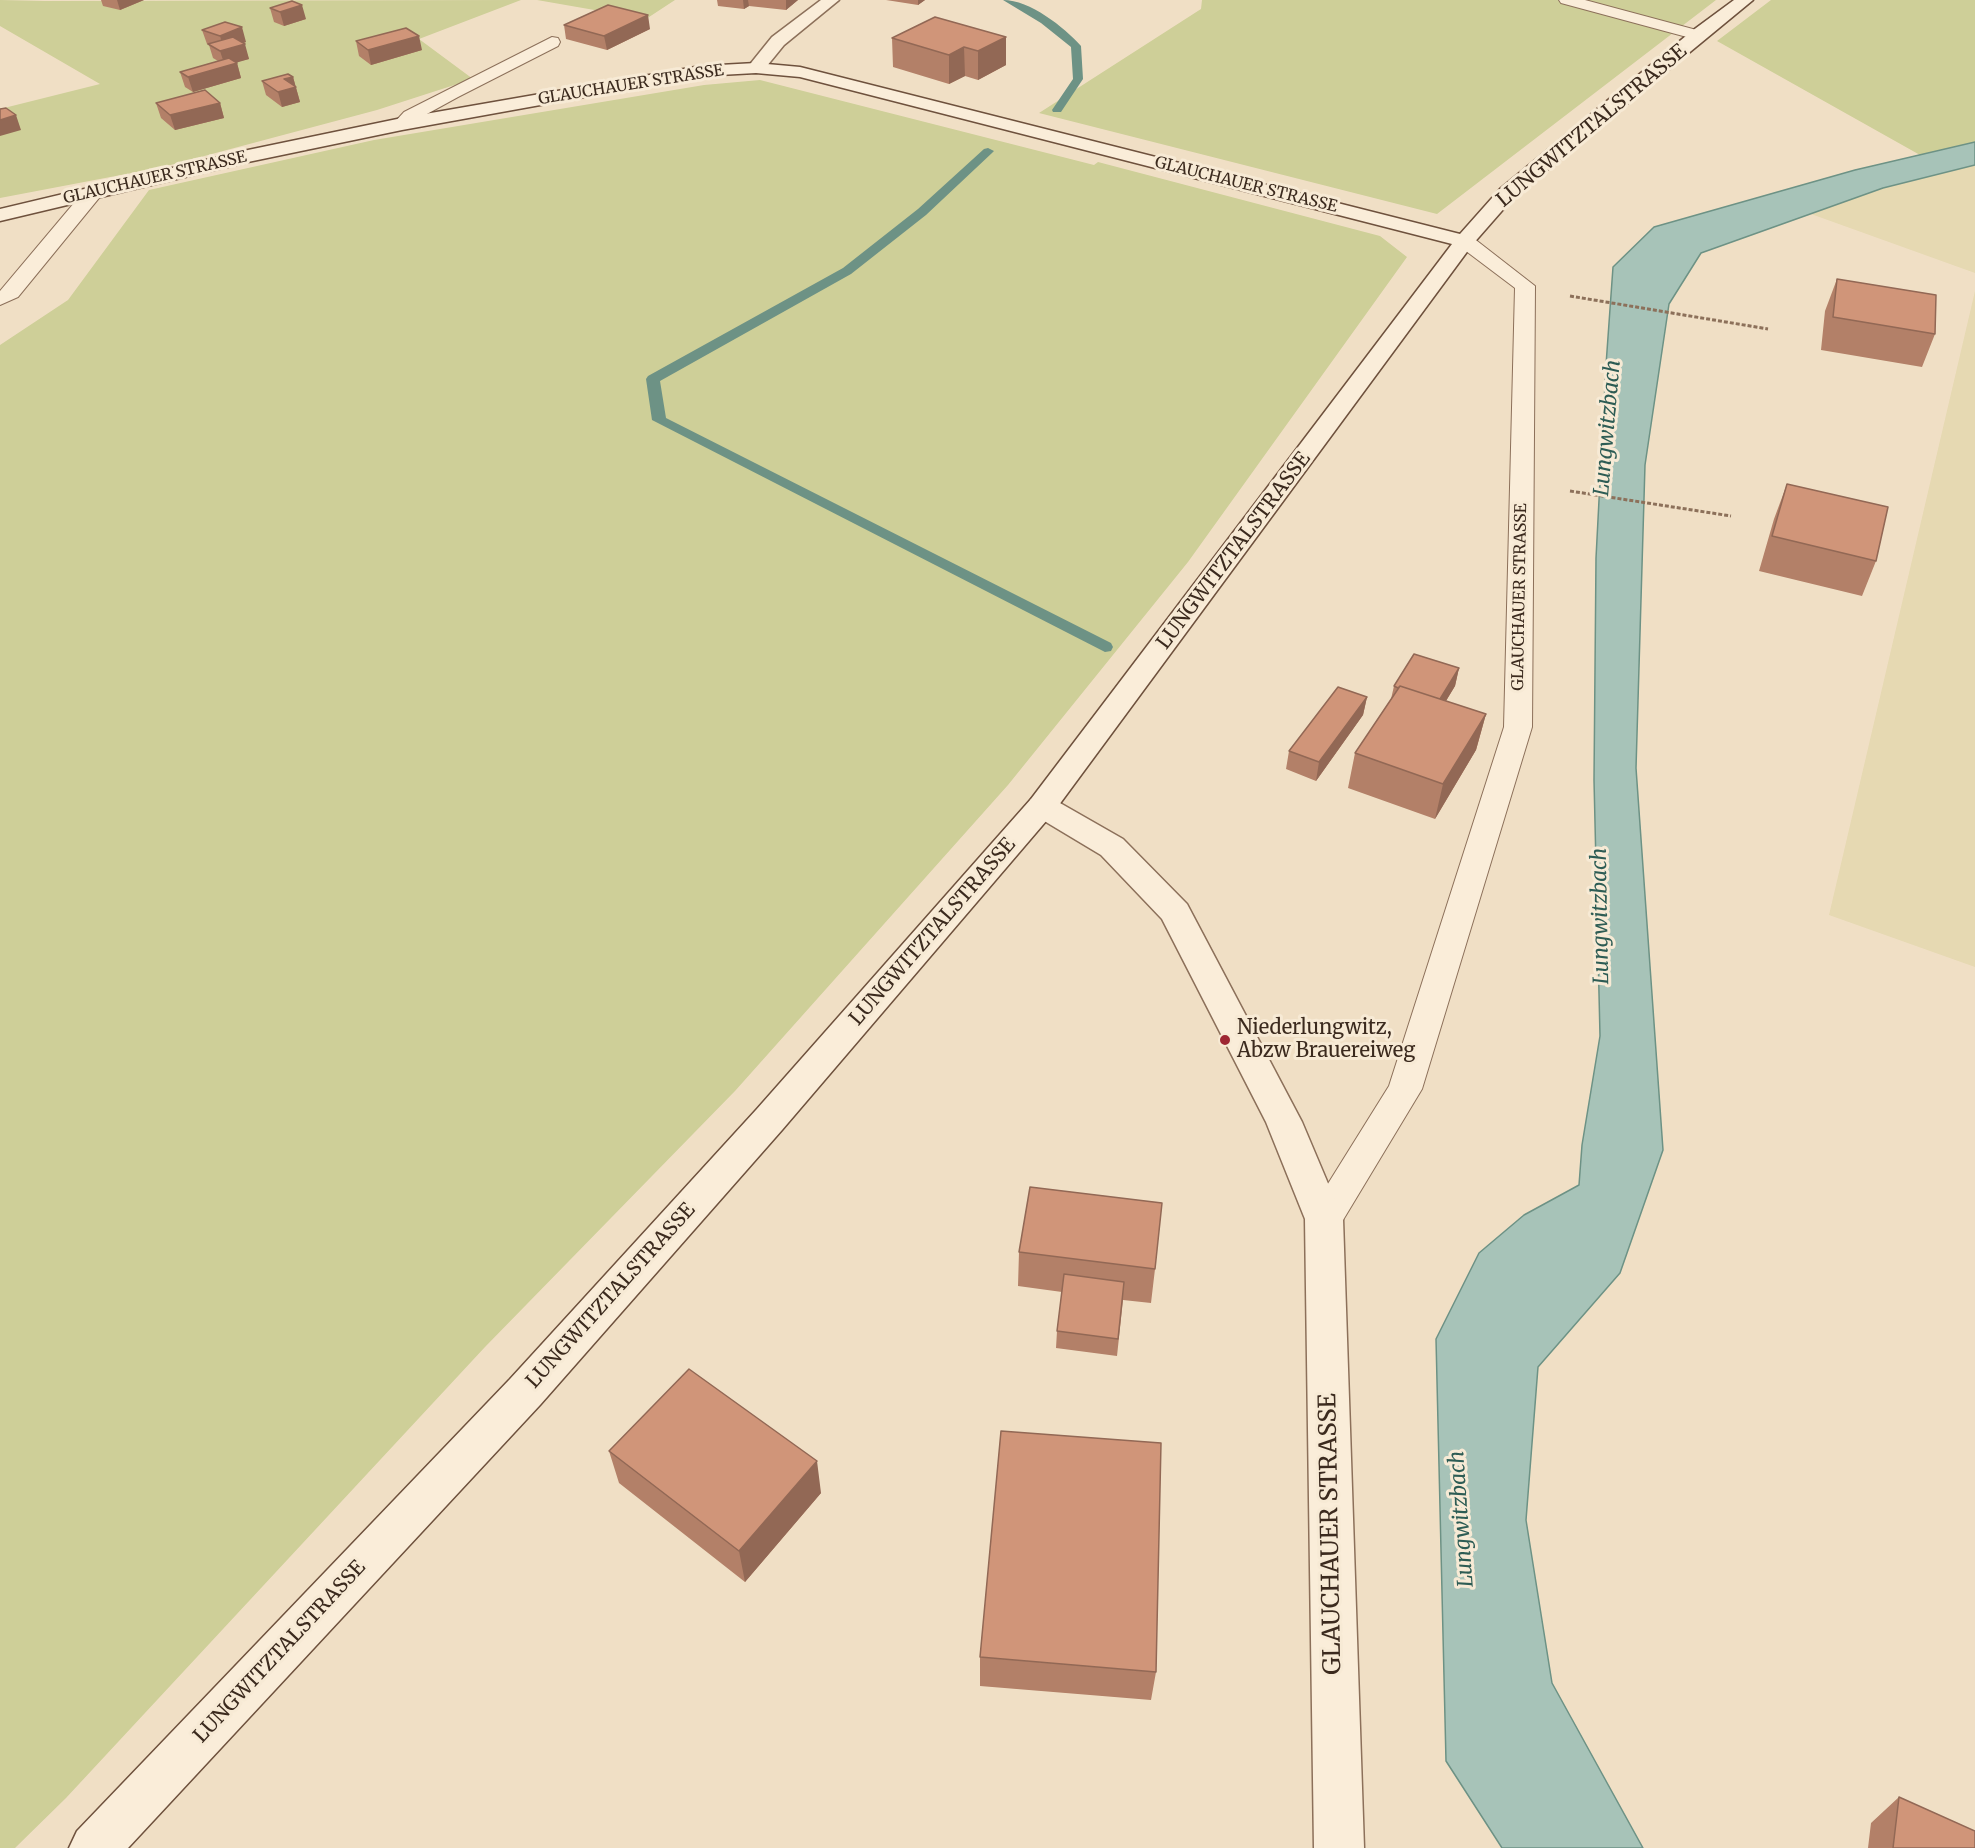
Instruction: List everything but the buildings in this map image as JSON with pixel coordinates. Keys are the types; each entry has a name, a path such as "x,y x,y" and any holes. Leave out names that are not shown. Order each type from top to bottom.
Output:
{"street":[{"path":"756,68 778,41 831,0"},
{"name":"LUNGWITZTALSTRASSE","path":"94,1848 533,1383 777,1111 1042,806 1465,241 1507,193 1698,35 1745,0"},
{"name":"GLAUCHAUER STRASSE","path":"0,215 248,156 402,124 701,71 756,68 800,72 1465,241"},
{"name":"GLAUCHAUER STRASSE","path":"1042,806 1112,847 1175,912 1284,1122 1324,1219 1339,1848"}],"lane":[{"path":"1567,0 1698,35"},
{"path":"402,124 410,116 452,93 552,42"},
{"path":"0,299 11,293 92,194"},
{"name":"GLAUCHAUER STRASSE","path":"1324,1219 1405,1089 1518,727 1525,286 1465,241"}],"path":[{"path":"1588,298 1768,329"},
{"path":"1562,490 1731,516"}],"shaded area":[{"path":"1975,165 1975,273 1811,214 1883,188"},
{"path":"1975,291 1975,967 1829,915"}],"green space":[{"path":"0,0 521,0 419,39 473,79 377,110 163,167 0,198 0,109 100,84 0,26"},
{"path":"537,0 675,0 646,19"},
{"path":"1202,0 1716,0 1437,214 1039,113 1201,9"},
{"path":"1771,0 1975,0 1975,142 1920,155 1717,41"},
{"path":"760,80 1094,165 1098,162 1380,236 1407,257 1188,562 1008,785 735,1091 485,1347 66,1798 15,1848 0,1848 0,345 68,300 149,190 374,140 704,85"}],"water":[{"name":"Lungwitzbach","path":"1975,142 1975,165 1883,188 1701,253 1669,304 1645,465 1636,768 1663,1150 1620,1273 1538,1367 1526,1520 1552,1683 1643,1848 1502,1848 1446,1761 1436,1339 1479,1253 1524,1215 1579,1185 1582,1145 1600,1036 1594,780 1596,558 1613,267 1654,227 1855,170"}],"waterway":[{"path":"1008,0 1045,21 1076,46 1078,79 1057,110"},
{"path":"988,151 922,212 847,271 653,379 659,420 1105,647"}],"place":[{"name":"Niederlungwitz, Abzw Brauereiweg","path":"1225,1040"}]}
